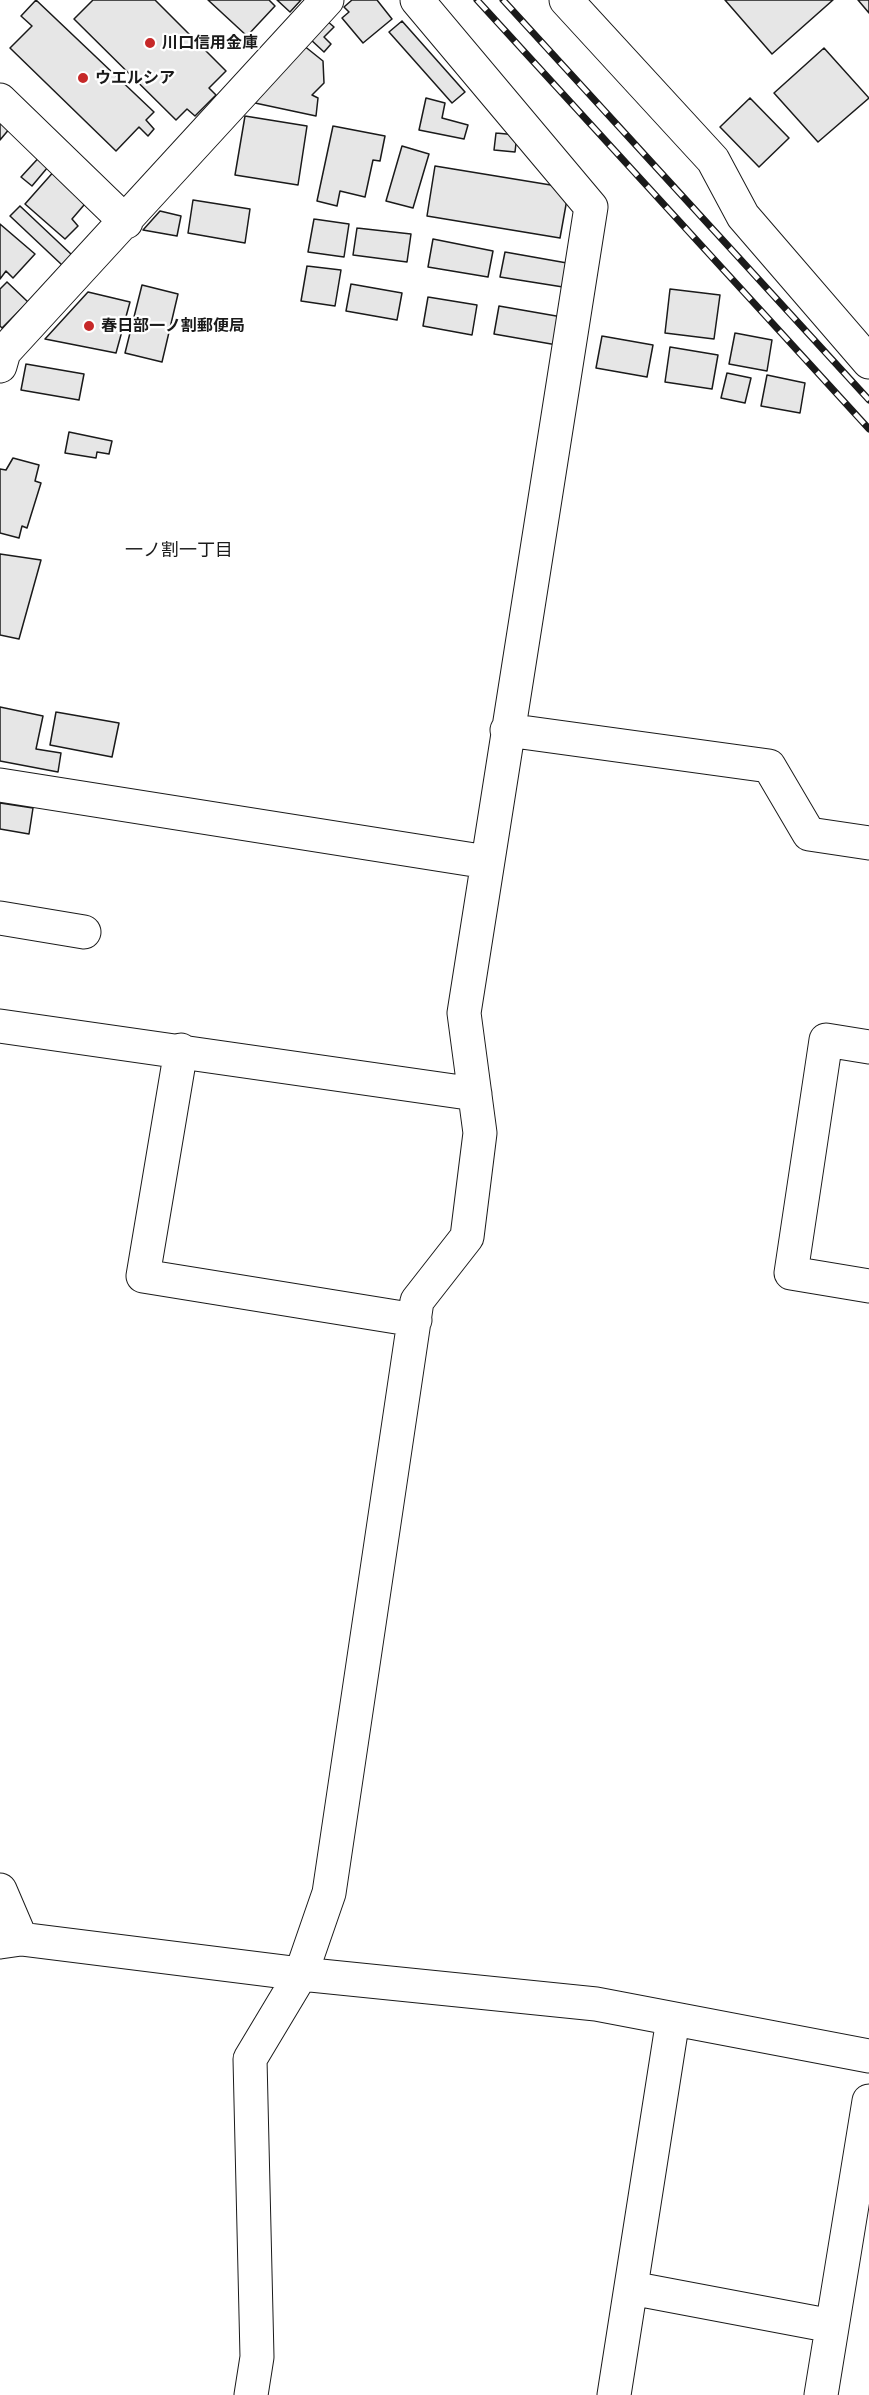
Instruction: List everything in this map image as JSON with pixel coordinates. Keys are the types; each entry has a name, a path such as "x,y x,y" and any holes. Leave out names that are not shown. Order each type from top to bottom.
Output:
{"street":[{"path":"0,366 4,352 126,222 327,0"},
{"path":"251,2395 257,2357 250,2059 301,1974 329,1893 417,1301 467,1237 480,1133 464,1013 591,207 417,0"},
{"path":"566,0 713,160 743,216 869,362"},
{"path":"0,100 126,222"},
{"path":"507,730 769,766 809,834 869,843"},
{"path":"0,784 487,862"},
{"path":"0,918 84,932"},
{"path":"0,1026 181,1050 475,1094"},
{"path":"869,1047 826,1040 791,1273 869,1286"},
{"path":"181,1050 143,1276 415,1320"},
{"path":"0,1890 11,1940 301,1974 596,2004 869,2056"},
{"path":"614,2395 673,2019"},
{"path":"821,2395 869,2101"},
{"path":"631,2288 832,2325"}],"building":[{"path":"36,0 154,112 146,120 154,129 148,136 139,127 116,151 10,48 32,26 21,16"},
{"path":"93,0 155,0 226,71 209,88 216,95 195,116 187,109 176,120 74,19"},
{"path":"208,0 269,0 275,6 247,36"},
{"path":"277,0 301,0 290,12"},
{"path":"352,0 377,0 392,19 363,43 342,18 349,12 344,7"},
{"path":"725,0 833,0 772,54"},
{"path":"858,0 869,0 869,13"},
{"path":"326,20 334,27 324,37 331,44 324,52 309,38"},
{"path":"402,21 465,92 452,103 389,32"},
{"path":"303,45 323,61 324,83 312,95 318,98 316,116 255,103"},
{"path":"824,48 869,98 818,142 774,93"},
{"path":"426,98 445,103 442,118 468,125 464,139 419,130"},
{"path":"750,98 789,138 759,167 720,127"},
{"path":"245,116 307,126 298,185 235,175"},
{"path":"0,117 11,127 0,140"},
{"path":"333,126 385,136 380,161 373,160 365,197 340,191 337,206 317,201"},
{"path":"496,133 517,135 515,152 494,150"},
{"path":"402,146 429,154 413,208 386,201"},
{"path":"44,152 53,161 32,186 21,177"},
{"path":"435,166 569,188 560,238 427,216"},
{"path":"56,169 90,198 72,219 78,226 65,239 25,204"},
{"path":"193,200 250,209 245,243 188,233"},
{"path":"20,206 72,255 62,265 10,216"},
{"path":"160,211 181,216 177,236 143,230"},
{"path":"314,219 349,224 344,257 308,252"},
{"path":"0,224 35,254 13,278 6,271 0,279"},
{"path":"357,228 411,234 407,262 353,255"},
{"path":"433,239 493,251 488,277 428,267"},
{"path":"505,252 567,263 563,287 500,277"},
{"path":"307,266 341,270 335,306 301,301"},
{"path":"7,282 28,302 2,328 0,326 0,289"},
{"path":"351,284 402,293 397,320 346,311"},
{"path":"142,285 178,294 162,362 125,353"},
{"path":"670,289 720,295 714,339 665,333"},
{"path":"88,292 130,302 116,353 45,339"},
{"path":"428,297 477,305 472,335 423,326"},
{"path":"499,306 562,317 557,345 494,334"},
{"path":"735,333 772,340 767,371 729,364"},
{"path":"602,336 653,345 647,377 596,368"},
{"path":"670,347 718,355 712,389 665,382"},
{"path":"26,364 84,374 79,400 21,390"},
{"path":"727,373 751,378 745,403 721,398"},
{"path":"767,375 805,383 800,413 761,406"},
{"path":"69,432 112,441 109,454 97,452 96,458 65,453"},
{"path":"13,458 39,465 35,481 41,483 27,528 22,526 19,538 0,533 0,469 6,470"},
{"path":"0,554 41,560 19,639 0,635"},
{"path":"0,707 43,716 36,749 61,753 58,772 0,761"},
{"path":"56,712 119,723 112,757 50,745"},
{"path":"0,803 33,808 29,834 0,829"}],"railway":[{"path":"477,0 869,429"},
{"path":"503,0 869,400"}],"place":[{"name":"川口信用金庫","path":"150,43"},
{"name":"ウエルシア","path":"83,78"},
{"name":"春日部一ノ割郵便局","path":"89,326"}],"district":[{"name":"一ノ割一丁目","path":"179,551"}]}
